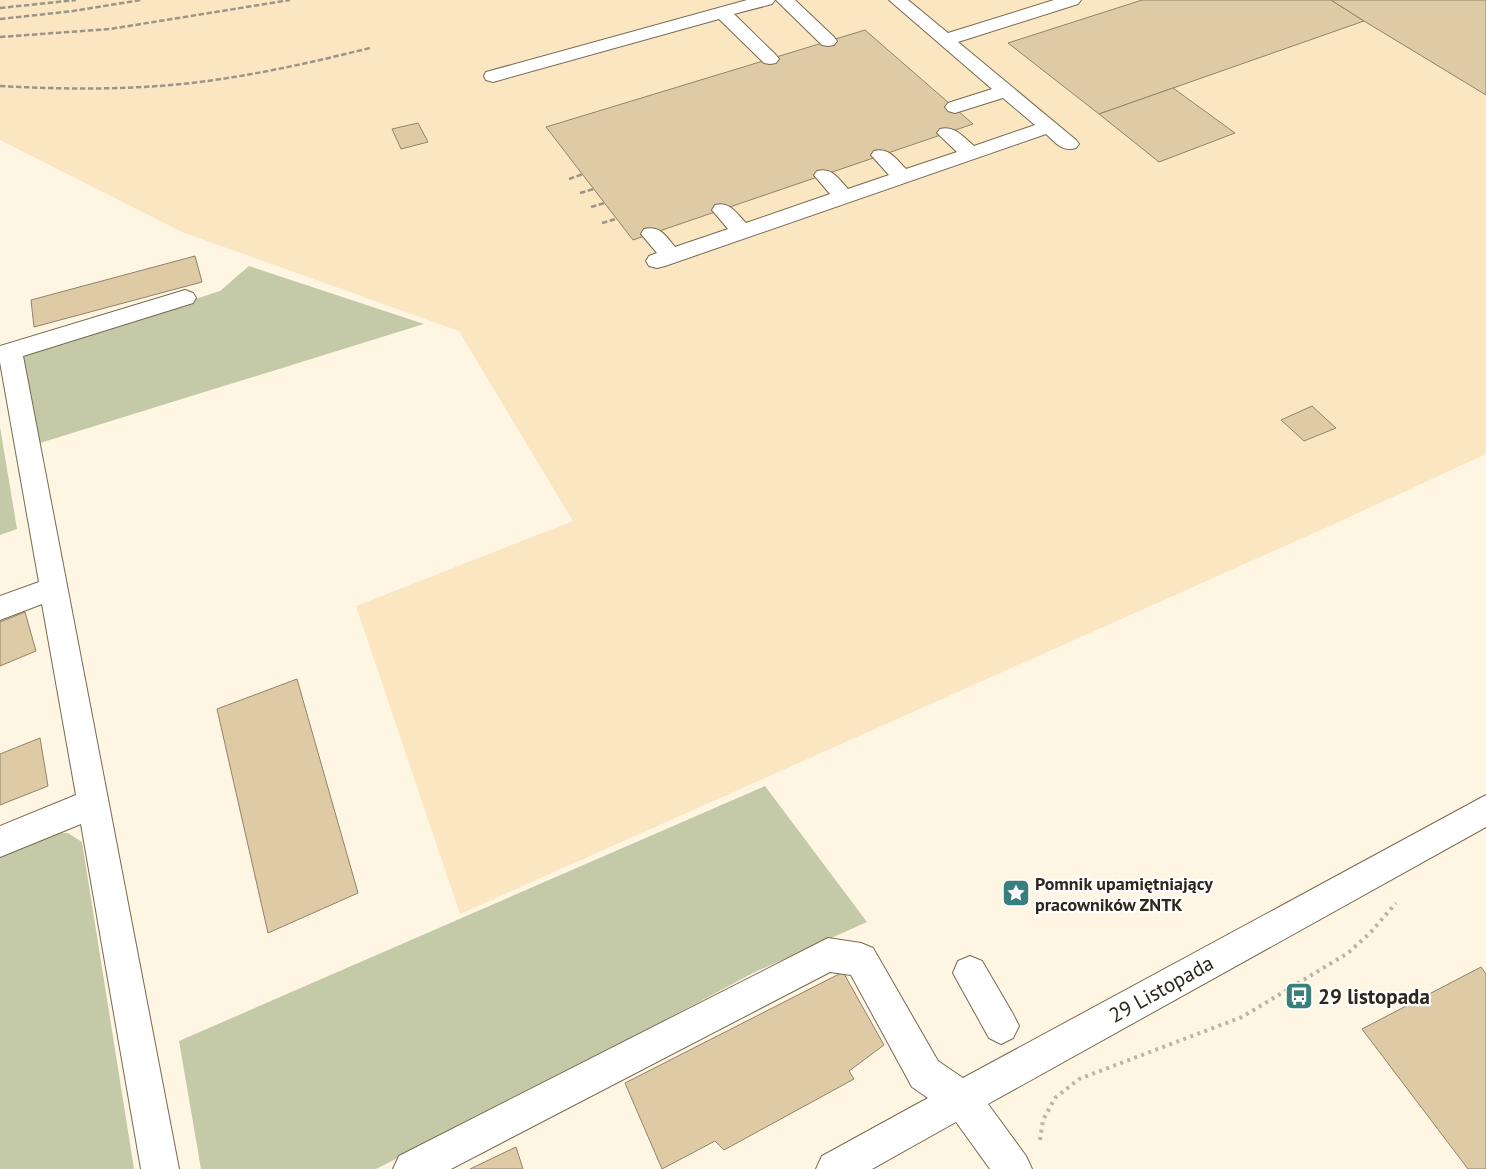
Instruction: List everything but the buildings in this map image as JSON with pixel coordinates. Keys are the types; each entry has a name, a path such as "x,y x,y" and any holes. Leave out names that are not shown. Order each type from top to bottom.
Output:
{"street":[{"path":"493,76 766,0"},
{"path":"785,0 828,41"},
{"path":"898,0 1069,144"},
{"path":"945,40 1072,0"},
{"path":"722,12 770,59"},
{"path":"955,108 1006,91"},
{"path":"652,234 664,258 1048,126"},
{"path":"947,133 970,154"},
{"path":"881,156 903,176"},
{"path":"824,175 844,197"},
{"path":"722,210 742,232"},
{"path":"160,1169 94,803 5,352 185,298"},
{"path":"0,608 53,588"},
{"path":"0,842 94,803"},
{"name":"29 Listopada","path":"835,1169 1486,810"},
{"path":"412,1169 828,955 861,960 925,1074 962,1099 1013,1169"},
{"path":"970,973 1001,1026"}],"path":[{"path":"1040,1146 1043,1120 1055,1098 1079,1079 1242,1017 1348,953 1370,933 1397,902"}],"shaded area":[{"path":"0,0 1486,0 1486,454 1332,525 460,914 356,606 573,521 459,331 182,232 0,140"}],"green space":[{"path":"249,266 424,324 40,443 23,355 220,291"},
{"path":"0,427 17,529 0,535"},
{"path":"765,786 867,922 755,972 584,1063 376,1169 201,1169 179,1041"},
{"path":"44,833 68,833 82,842 134,1169 0,1169 0,851"}],"railway":[{"path":"0,8 76,0"},
{"path":"0,19 73,11 141,0"},
{"path":"0,37 110,29 290,0"},
{"path":"0,86 86,89 171,85 222,79 272,70 370,48"},
{"path":"569,179 583,174"},
{"path":"580,193 594,189"},
{"path":"591,207 605,203"},
{"path":"602,223 616,219"}],"place":[{"name":"Pomnik upamiętniający pracowników ZNTK","path":"1016,893"},
{"name":"29 listopada","path":"1299,996"}]}
